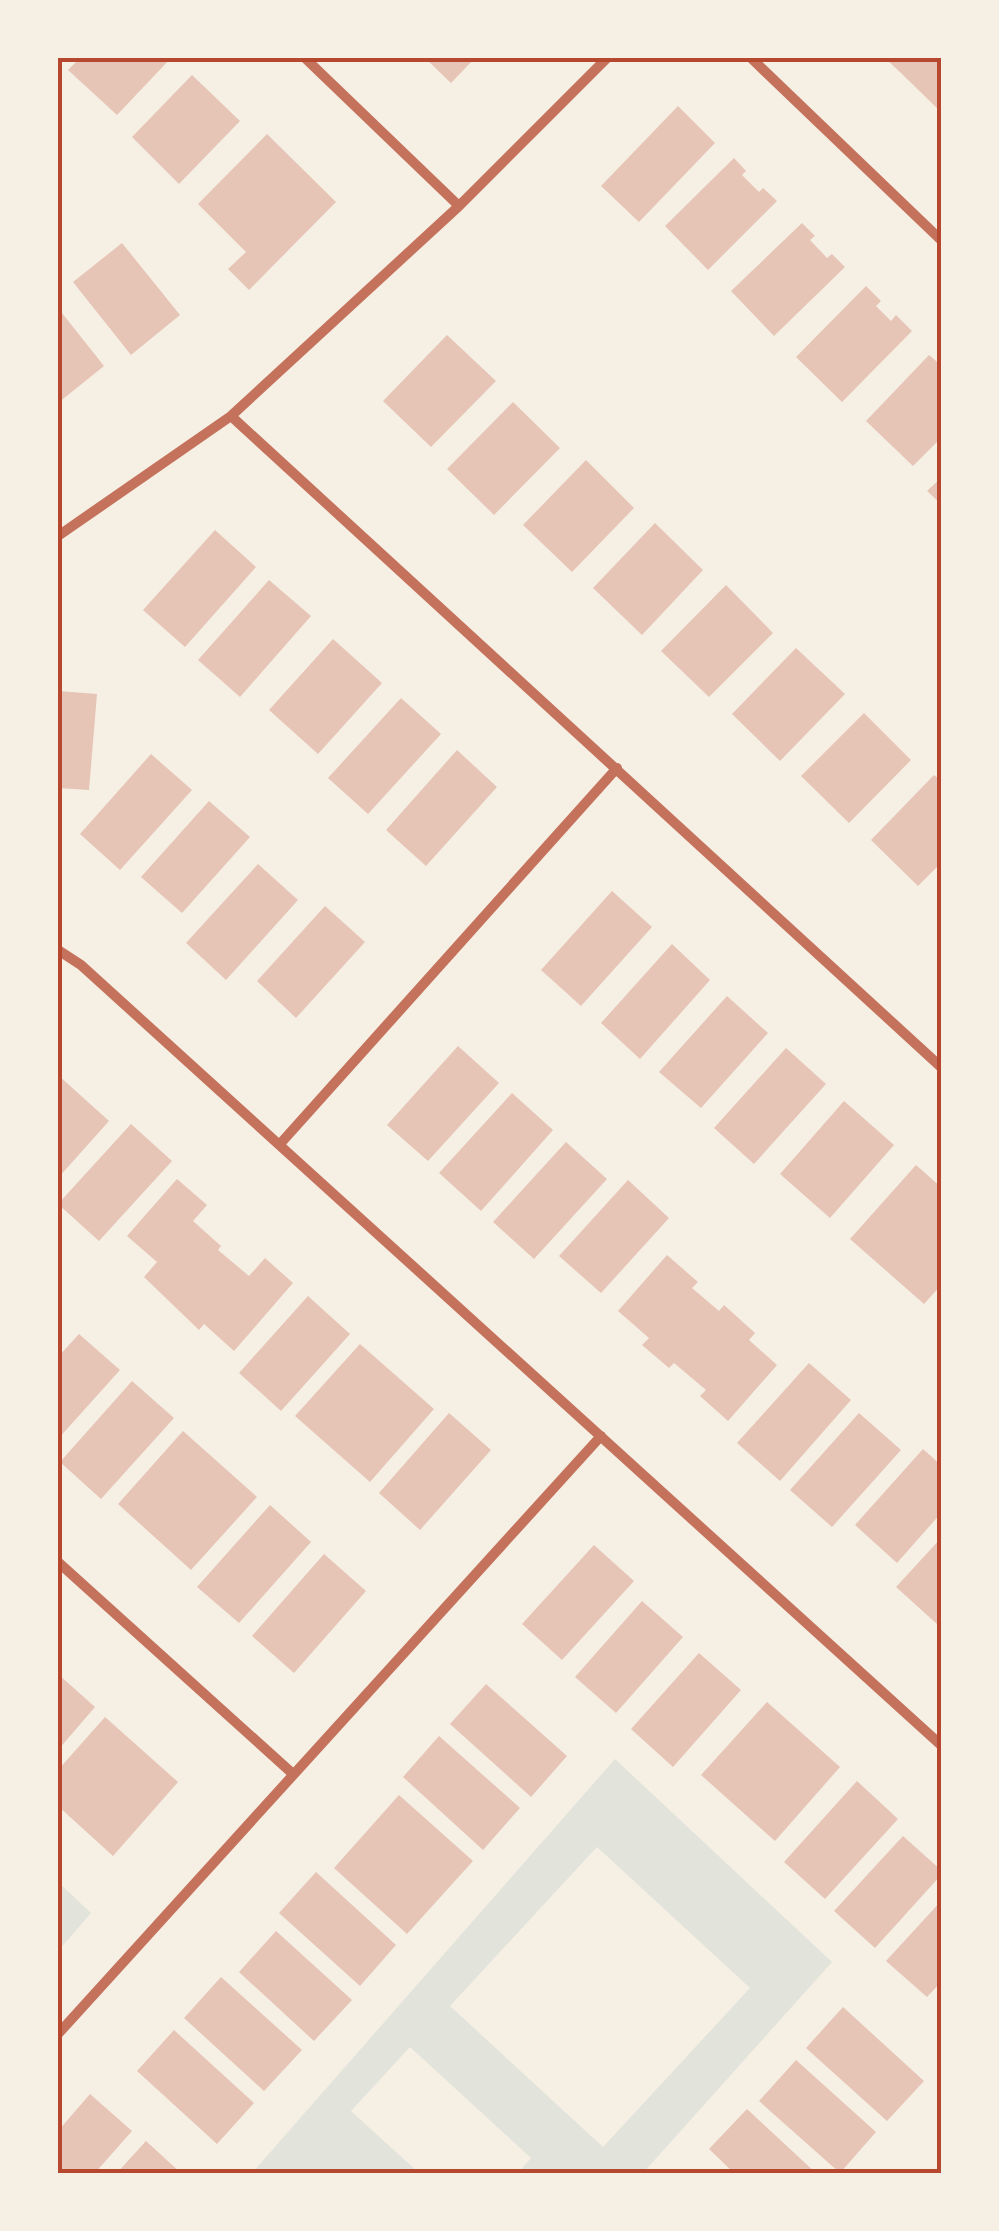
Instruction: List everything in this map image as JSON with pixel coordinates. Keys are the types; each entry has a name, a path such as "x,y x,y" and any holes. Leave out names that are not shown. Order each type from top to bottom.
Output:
{"street":[{"path":"305,58 458,206"},
{"path":"58,536 230,416 458,206 607,58"},
{"path":"751,58 942,241"},
{"path":"230,416 942,1068"},
{"path":"280,1144 617,768"},
{"path":"58,950 81,965 280,1144 942,1746"},
{"path":"58,2034 601,1436"},
{"path":"58,1562 294,1774"}],"shaded area":[{"path":"615,1759 832,1962 643,2173 518,2173 531,2158 410,2047 351,2111 419,2173 252,2173","holes":["597,1847 750,1988 603,2147 450,2006"]},
{"path":"58,1882 91,1913 58,1951"}],"building":[{"path":"80,58 171,58 117,115 68,70"},
{"path":"425,58 475,58 451,83"},
{"path":"885,58 942,58 942,113 901,73"},
{"path":"192,75 240,121 179,184 132,137"},
{"path":"678,106 715,143 639,222 601,186"},
{"path":"267,134 336,202 249,290 228,269 246,252 198,204"},
{"path":"734,158 746,171 742,175 759,192 763,188 777,201 708,270 665,226"},
{"path":"802,223 815,236 810,240 827,258 832,254 845,267 774,336 731,291"},
{"path":"122,243 180,315 131,355 73,282"},
{"path":"866,286 881,301 876,306 891,321 896,315 912,331 842,402 796,357"},
{"path":"58,308 104,366 58,403"},
{"path":"447,335 496,381 431,447 383,401"},
{"path":"929,355 942,366 942,437 913,466 866,421"},
{"path":"513,402 560,448 494,515 447,469"},
{"path":"586,460 634,508 572,572 523,525"},
{"path":"942,477 942,505 927,491"},
{"path":"655,523 703,570 642,635 593,588"},
{"path":"215,530 256,567 185,647 143,610"},
{"path":"269,580 311,616 240,697 198,660"},
{"path":"726,585 773,633 709,697 661,651"},
{"path":"333,639 382,683 318,754 269,710"},
{"path":"796,648 845,694 780,761 732,714"},
{"path":"58,691 97,694 89,790 58,788"},
{"path":"401,698 441,734 368,814 328,778"},
{"path":"864,713 911,760 849,823 801,776"},
{"path":"457,750 497,787 426,866 386,830"},
{"path":"151,754 192,790 120,870 80,834"},
{"path":"934,775 942,781 942,862 918,886 871,840"},
{"path":"209,801 250,837 182,913 141,877"},
{"path":"258,864 298,900 226,980 186,943"},
{"path":"612,891 652,927 581,1006 541,970"},
{"path":"325,906 365,942 296,1018 257,981"},
{"path":"672,944 710,980 640,1059 601,1023"},
{"path":"727,996 768,1033 701,1108 659,1072"},
{"path":"458,1046 499,1083 428,1161 387,1125"},
{"path":"786,1048 826,1084 754,1164 714,1128"},
{"path":"58,1075 109,1121 58,1178"},
{"path":"512,1093 553,1130 481,1211 439,1173"},
{"path":"844,1101 894,1145 830,1218 780,1174"},
{"path":"131,1124 172,1161 99,1241 58,1204"},
{"path":"566,1142 607,1179 534,1259 493,1222"},
{"path":"916,1165 942,1188 942,1284 924,1304 850,1239"},
{"path":"177,1179 207,1205 193,1221 221,1246 218,1250 249,1276 265,1258 293,1283 234,1351 204,1324 199,1330 144,1277 157,1262 127,1236"},
{"path":"628,1180 669,1218 601,1293 559,1256"},
{"path":"667,1255 698,1282 692,1288 719,1311 724,1305 755,1333 749,1340 777,1365 728,1421 700,1396 706,1390 674,1363 669,1368 642,1345 649,1338 618,1311"},
{"path":"308,1296 350,1334 281,1411 239,1373"},
{"path":"79,1334 120,1370 58,1439 58,1357"},
{"path":"360,1344 434,1409 370,1482 295,1416"},
{"path":"809,1363 851,1400 780,1481 737,1443"},
{"path":"132,1381 174,1418 101,1499 60,1462"},
{"path":"449,1413 491,1450 420,1530 379,1493"},
{"path":"859,1413 901,1450 832,1527 790,1490"},
{"path":"183,1431 257,1497 191,1570 118,1504"},
{"path":"923,1449 942,1466 942,1512 897,1563 855,1525"},
{"path":"270,1505 311,1542 239,1623 197,1587"},
{"path":"942,1537 942,1618 937,1624 896,1587"},
{"path":"594,1545 634,1581 562,1660 522,1624"},
{"path":"324,1554 366,1591 294,1673 252,1636"},
{"path":"642,1601 683,1637 616,1713 575,1677"},
{"path":"699,1653 741,1690 673,1767 631,1729"},
{"path":"58,1674 95,1707 58,1750"},
{"path":"486,1684 567,1756 531,1797 450,1724"},
{"path":"767,1702 840,1767 775,1841 701,1775"},
{"path":"105,1717 178,1782 113,1856 58,1806 58,1770"},
{"path":"439,1736 520,1808 483,1850 403,1777"},
{"path":"857,1781 898,1819 825,1899 784,1862"},
{"path":"399,1795 473,1861 407,1934 334,1868"},
{"path":"903,1836 942,1874 875,1948 834,1911"},
{"path":"316,1872 396,1945 360,1986 279,1913"},
{"path":"942,1900 942,1981 927,1997 886,1961"},
{"path":"276,1931 352,2000 314,2041 239,1972"},
{"path":"221,1977 302,2050 264,2091 184,2018"},
{"path":"843,2007 924,2081 887,2121 806,2048"},
{"path":"174,2030 254,2103 217,2144 137,2071"},
{"path":"796,2060 876,2132 840,2173 759,2101"},
{"path":"90,2094 132,2131 94,2174 58,2174 58,2131"},
{"path":"747,2109 817,2174 735,2174 709,2149"},
{"path":"146,2141 182,2174 116,2174"}]}
